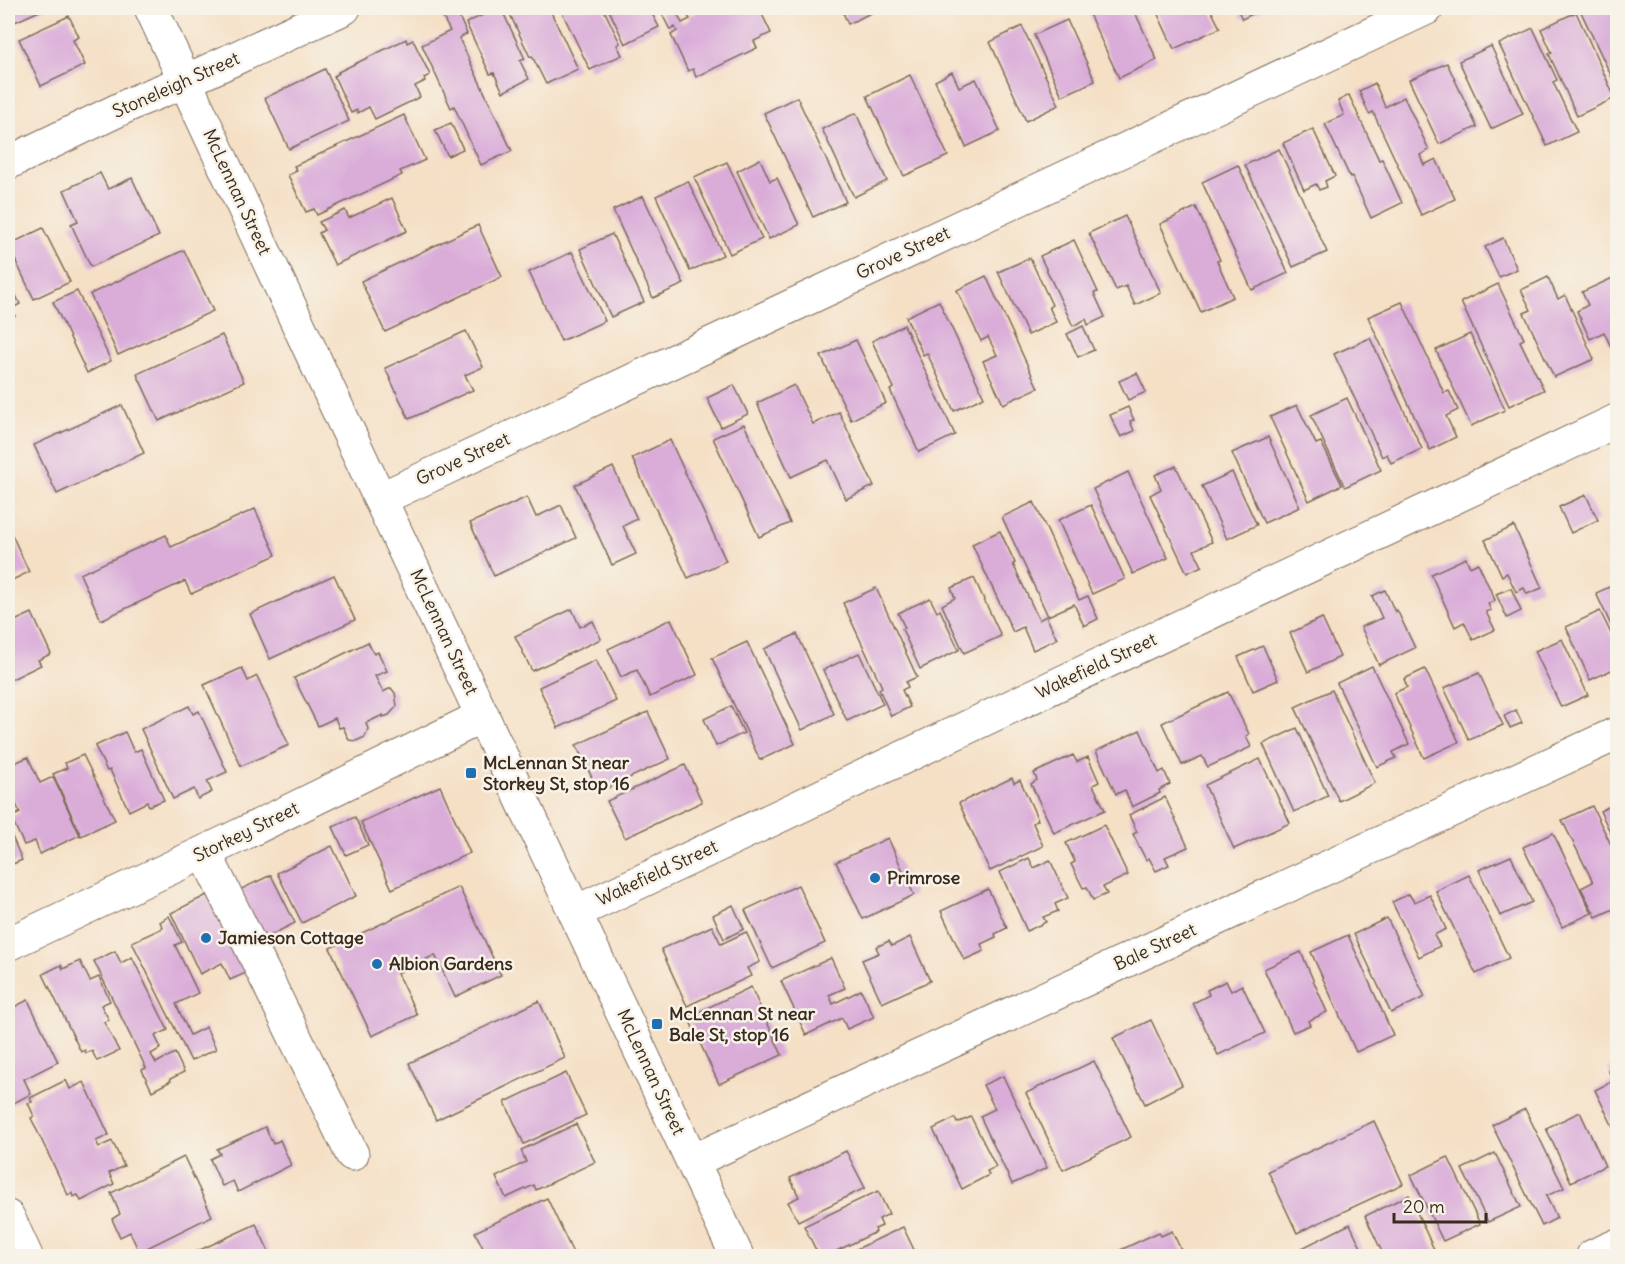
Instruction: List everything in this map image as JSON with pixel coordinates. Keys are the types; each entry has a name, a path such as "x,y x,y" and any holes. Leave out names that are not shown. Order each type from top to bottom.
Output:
{"street":[{"name":"McLennan Street","path":"152,8 737,1257"},
{"name":"Stoneleigh Street","path":"8,164 139,100 186,81 344,8"},
{"name":"Grove Street","path":"380,499 1427,8"},
{"name":"Wakefield Street","path":"576,912 1617,420"},
{"name":"Storkey Street","path":"8,944 205,853 483,716"},
{"name":"Bale Street","path":"693,1161 1617,733"},
{"path":"205,853 352,1154"},
{"path":"8,1217 26,1257"},
{"path":"1593,1257 1617,1245"}],"building":[{"path":"8,8 46,8 8,25"},
{"path":"455,8 467,34 459,38 512,151 481,165 454,106 451,108 422,45 450,31 441,14"},
{"path":"479,8 501,8 525,59 520,61 529,79 503,92 494,73 490,74 466,23 483,15"},
{"path":"507,8 549,8 578,69 546,84 532,56 530,57"},
{"path":"560,8 603,8 620,43 617,45 622,55 590,70"},
{"path":"608,8 649,8 659,27 625,44"},
{"path":"674,8 682,23 690,19 688,16 705,8 759,8 771,33 754,41 757,48 696,77 693,69 688,71 671,35 677,31 675,27 670,30 660,10"},
{"path":"841,8 875,8 877,10 848,24"},
{"path":"1103,8 1133,8 1157,60 1119,78 1089,14"},
{"path":"1155,8 1210,8 1220,28 1174,49"},
{"path":"1237,8 1265,8 1242,19"},
{"path":"1590,8 1618,8 1618,85 1616,86 1581,12"},
{"path":"1576,12 1615,98 1577,116 1549,54 1552,53 1541,29"},
{"path":"69,16 79,37 73,40 85,65 41,86 19,39"},
{"path":"1067,20 1095,81 1062,96 1034,35"},
{"path":"1022,26 1059,105 1026,121 990,42"},
{"path":"1533,28 1557,80 1553,82 1577,132 1547,146 1499,44"},
{"path":"406,39 407,43 413,40 430,75 424,78 425,81 415,86 420,97 375,119 369,107 358,113 357,110 351,113 334,76"},
{"path":"1491,46 1523,114 1491,129 1459,61"},
{"path":"1447,63 1477,127 1439,144 1409,80"},
{"path":"325,69 349,121 289,149 265,98"},
{"path":"952,72 959,87 976,79 1000,131 966,147 935,81"},
{"path":"910,75 948,156 904,176 867,96"},
{"path":"1375,83 1385,107 1404,97 1429,150 1420,155 1424,165 1436,159 1455,199 1421,215 1373,112 1369,114 1359,91"},
{"path":"1349,95 1402,203 1371,218 1325,124 1344,115 1338,101"},
{"path":"797,97 846,202 813,217 764,113"},
{"path":"856,113 887,181 854,197 822,129"},
{"path":"404,115 425,160 400,171 402,175 317,215 314,209 306,212 288,175 297,171 294,166"},
{"path":"451,123 463,149 448,156 435,130"},
{"path":"1313,129 1335,176 1325,181 1327,187 1319,190 1316,184 1304,190 1283,143"},
{"path":"1279,149 1327,252 1293,267 1245,165"},
{"path":"760,159 770,181 777,178 799,225 769,239 737,171"},
{"path":"727,162 762,239 730,254 694,177"},
{"path":"1238,165 1288,273 1252,290 1202,182"},
{"path":"100,173 108,189 132,178 159,236 91,267 71,224 78,221 64,190"},
{"path":"688,181 723,255 690,271 656,196"},
{"path":"643,196 684,284 653,298 613,210"},
{"path":"392,198 407,231 335,265 319,233 324,230 319,222 345,210 349,218"},
{"path":"1196,207 1220,260 1217,261 1233,297 1201,312 1160,224"},
{"path":"1125,216 1161,293 1135,305 1126,286 1116,290 1089,233"},
{"path":"478,225 502,277 385,332 361,281"},
{"path":"43,228 70,282 34,299 8,245"},
{"path":"612,234 644,302 611,317 580,249"},
{"path":"1503,238 1517,269 1499,277 1485,247"},
{"path":"1074,240 1098,292 1094,293 1105,317 1088,325 1086,319 1073,326 1040,256"},
{"path":"184,250 213,311 118,355 90,294"},
{"path":"572,252 605,321 561,341 529,272"},
{"path":"1030,258 1052,305 1049,307 1056,322 1028,335 998,272"},
{"path":"986,276 1038,388 1003,404 983,361 997,355 988,337 981,341 957,290"},
{"path":"1617,276 1618,346 1612,349 1604,332 1590,339 1577,311 1588,305 1582,292"},
{"path":"1548,277 1558,299 1565,295 1594,359 1554,377 1524,313 1531,310 1521,290"},
{"path":"8,279 20,304 11,309 15,316 8,319"},
{"path":"1498,284 1524,339 1520,341 1544,390 1509,406 1461,302"},
{"path":"77,291 111,361 87,373 53,302"},
{"path":"939,301 984,397 954,411 927,353 923,355 906,317"},
{"path":"1402,302 1444,393 1449,391 1458,410 1446,416 1456,437 1430,450 1368,317"},
{"path":"904,325 955,435 919,452 890,390 894,388 872,341"},
{"path":"1083,326 1094,350 1078,357 1067,334"},
{"path":"466,331 483,367 465,375 473,390 409,419 385,368"},
{"path":"1470,334 1505,410 1471,426 1436,350"},
{"path":"222,335 244,382 159,421 137,374"},
{"path":"1370,338 1422,449 1391,463 1387,454 1382,457 1334,354"},
{"path":"856,340 886,403 851,420 821,356"},
{"path":"1137,373 1146,392 1128,400 1119,381"},
{"path":"734,385 748,414 721,427 707,398"},
{"path":"794,385 813,424 839,412 874,486 846,499 828,460 791,477 757,403"},
{"path":"1347,398 1381,470 1345,487 1311,415"},
{"path":"122,405 144,453 57,494 34,445"},
{"path":"1297,405 1316,444 1321,442 1342,485 1309,501 1270,417"},
{"path":"1128,407 1134,420 1130,421 1134,431 1121,437 1110,415"},
{"path":"744,424 790,523 759,537 713,438"},
{"path":"1268,437 1300,507 1264,523 1232,453"},
{"path":"670,440 726,561 688,578 632,458"},
{"path":"1176,466 1212,542 1194,550 1202,566 1187,573 1150,495 1161,489 1155,475"},
{"path":"613,467 637,519 623,526 636,554 612,565 575,485"},
{"path":"1128,472 1168,558 1133,574 1093,489"},
{"path":"1232,472 1257,525 1227,539 1202,486"},
{"path":"1586,495 1598,520 1571,533 1559,507"},
{"path":"527,497 536,517 561,505 576,538 494,576 470,523"},
{"path":"1034,502 1079,600 1088,596 1098,619 1084,626 1074,604 1048,616 1002,517"},
{"path":"1091,505 1125,579 1092,594 1058,520"},
{"path":"255,509 276,555 191,594 185,581 101,620 80,574 166,535 171,547"},
{"path":"8,526 29,572 8,582"},
{"path":"1514,526 1542,588 1527,594 1524,588 1516,592 1507,573 1502,576 1485,540"},
{"path":"1000,531 1039,620 1046,616 1057,639 1033,650 1023,627 1013,632 972,544"},
{"path":"1466,558 1470,567 1478,563 1495,600 1488,604 1491,610 1486,612 1495,630 1473,640 1464,622 1455,627 1431,574"},
{"path":"334,575 355,620 270,659 250,614"},
{"path":"974,578 1001,636 964,653 942,605 955,598 951,588"},
{"path":"1618,583 1618,640 1596,593"},
{"path":"876,588 917,677 906,682 908,687 902,690 910,707 891,716 879,689 882,687 843,603"},
{"path":"1511,588 1521,611 1507,618 1496,594"},
{"path":"1385,590 1415,648 1379,665 1361,627 1382,618 1372,596"},
{"path":"930,598 937,612 940,610 959,650 920,669 902,629 905,628 898,613"},
{"path":"572,609 580,627 593,621 601,639 532,671 515,636"},
{"path":"1600,611 1618,648 1618,667 1590,680 1566,627"},
{"path":"32,613 51,654 38,660 41,665 8,681 8,624"},
{"path":"1322,618 1340,657 1308,672 1290,633"},
{"path":"671,619 697,675 650,697 637,670 621,677 608,649"},
{"path":"797,634 834,714 802,730 764,649"},
{"path":"1562,639 1588,695 1561,707 1535,651"},
{"path":"368,642 374,654 378,652 387,671 375,676 383,692 391,688 395,693 397,706 389,715 383,717 383,715 366,723 368,729 365,737 356,741 349,740 343,727 339,728 335,718 318,726 294,678"},
{"path":"747,642 795,744 760,760 712,658"},
{"path":"1263,646 1278,680 1253,691 1238,657"},
{"path":"859,653 883,704 847,721 823,670"},
{"path":"596,660 616,701 558,728 539,687"},
{"path":"1372,666 1409,744 1393,752 1396,758 1377,767 1337,683"},
{"path":"242,668 248,681 257,676 289,745 241,766 204,685"},
{"path":"1425,669 1459,742 1424,758 1394,693 1407,687 1404,679"},
{"path":"1479,673 1503,725 1469,740 1444,688"},
{"path":"1332,690 1375,783 1339,801 1295,707"},
{"path":"1228,692 1249,734 1246,736 1251,747 1208,767 1202,756 1182,765 1162,723"},
{"path":"189,706 193,714 199,711 227,772 207,781 212,792 198,799 194,789 173,799 141,729"},
{"path":"731,706 744,733 716,746 704,719"},
{"path":"1516,710 1522,723 1510,728 1504,716"},
{"path":"648,712 670,759 599,792 576,745"},
{"path":"1297,728 1328,796 1294,812 1263,744"},
{"path":"1140,730 1159,773 1164,770 1170,784 1159,790 1160,793 1132,807 1125,790 1116,794 1096,751"},
{"path":"125,732 134,752 141,749 164,800 149,806 147,802 129,811 110,770 107,771 95,746"},
{"path":"83,755 115,820 81,836 53,774 67,768 65,763"},
{"path":"1073,755 1077,762 1088,757 1099,782 1093,785 1105,810 1054,833 1031,784 1037,780 1034,773"},
{"path":"28,757 40,783 53,777 80,835 40,854 35,841 24,845 11,817 20,813 8,785 8,766"},
{"path":"1260,759 1290,823 1234,849 1205,785"},
{"path":"685,765 702,802 625,838 607,801"},
{"path":"1012,778 1014,783 1020,780 1038,820 1033,823 1043,846 990,871 959,803"},
{"path":"440,786 470,853 392,889 361,822"},
{"path":"1165,797 1188,847 1165,857 1169,865 1156,871 1149,858 1146,860 1133,834 1137,832 1129,815"},
{"path":"1618,802 1618,848 1600,811"},
{"path":"1592,806 1618,859 1618,907 1596,917 1581,888 1593,882 1562,820"},
{"path":"355,817 368,845 346,855 333,827"},
{"path":"1104,825 1128,875 1103,887 1107,894 1093,900 1087,887 1083,888 1071,864 1075,862 1066,843"},
{"path":"8,827 22,860 8,866"},
{"path":"1553,833 1592,913 1562,927 1523,847"},
{"name":"Primrose","path":"888,838 914,895 863,919 836,862"},
{"path":"332,846 356,896 302,923 277,873"},
{"path":"1511,856 1532,902 1500,916 1479,870"},
{"path":"1029,858 1034,868 1050,860 1068,898 1055,904 1058,911 1043,917 1046,922 1027,931 1000,872"},
{"path":"271,875 295,923 259,941 235,892"},
{"path":"1469,875 1509,958 1476,974 1436,891"},
{"path":"798,885 825,943 772,968 745,910"},
{"name":"Albion Gardens","path":"459,887 501,975 455,997 435,955 397,973 417,1015 372,1036 330,948"},
{"path":"988,889 1007,928 995,934 996,937 981,944 984,951 964,960 941,911"},
{"path":"1409,894 1414,902 1430,895 1446,929 1434,935 1440,946 1419,957 1392,902"},
{"name":"Jamieson Cottage","path":"207,895 246,973 230,980 222,963 200,974 171,913"},
{"path":"733,905 744,929 724,939 713,915"},
{"path":"169,916 182,942 175,945 198,993 176,1004 190,1035 206,1027 216,1049 191,1061 132,942 163,928 160,922"},
{"path":"1387,918 1425,997 1391,1013 1354,934"},
{"path":"712,926 721,944 746,932 760,962 747,968 751,976 687,1006 661,949"},
{"path":"1348,935 1393,1035 1356,1052 1311,952"},
{"path":"910,937 930,981 882,1003 862,960 879,953 876,947 889,941 892,946"},
{"path":"115,951 121,963 132,957 168,1030 155,1036 161,1048 151,1054 156,1063 175,1053 184,1072 152,1091 142,1070 146,1068 94,961"},
{"path":"1301,952 1327,1012 1308,1021 1310,1025 1293,1032 1264,969"},
{"path":"831,958 845,988 829,995 833,1004 861,990 874,1017 847,1029 842,1018 806,1035 781,981"},
{"path":"80,961 90,981 99,977 110,1001 101,1005 109,1020 104,1022 119,1051 97,1061 92,1051 81,1052 43,974 61,965 63,969"},
{"path":"1226,981 1231,991 1242,985 1265,1033 1218,1055 1193,1003 1209,995 1207,990"},
{"path":"751,987 782,1055 719,1084 688,1017"},
{"path":"28,1000 58,1062 24,1079 31,1094 8,1106 8,1010"},
{"path":"539,1001 565,1058 436,1120 409,1063"},
{"path":"1151,1020 1182,1085 1145,1104 1113,1038"},
{"path":"1094,1061 1131,1137 1063,1170 1026,1093"},
{"path":"1618,1064 1618,1137 1595,1090 1613,1081 1608,1069"},
{"path":"566,1073 586,1115 524,1144 505,1102"},
{"path":"1003,1076 1047,1168 1012,1184 980,1116 995,1109 983,1085"},
{"path":"66,1080 70,1089 84,1082 109,1135 96,1141 99,1147 112,1141 124,1166 109,1173 114,1184 81,1201 78,1195 73,1197 72,1193 68,1195 31,1118 34,1116 28,1103 32,1102 30,1098"},
{"path":"1525,1109 1564,1188 1546,1196 1557,1218 1542,1226 1492,1125"},
{"path":"1580,1112 1605,1166 1571,1182 1546,1128"},
{"path":"971,1117 996,1167 987,1171 989,1175 962,1189 933,1129 955,1118 957,1123"},
{"path":"1374,1121 1403,1184 1297,1233 1268,1171"},
{"path":"576,1124 595,1162 536,1190 534,1185 506,1198 496,1177 526,1162 521,1150"},
{"path":"265,1127 273,1144 280,1140 291,1165 238,1192 233,1181 222,1186 210,1159 220,1154 217,1149"},
{"path":"846,1151 865,1188 798,1221 788,1202 799,1197 790,1178"},
{"path":"1495,1153 1521,1207 1488,1222 1462,1169"},
{"path":"184,1157 212,1216 139,1252 130,1232 120,1237 112,1219 120,1214 111,1193"},
{"path":"1448,1157 1480,1224 1443,1241 1411,1175"},
{"path":"878,1191 889,1214 879,1219 882,1226 875,1229 876,1232 826,1256 819,1256 804,1226"},
{"path":"1409,1195 1437,1256 1384,1256 1365,1216"},
{"path":"547,1198 573,1253 566,1256 487,1256 475,1232"},
{"path":"256,1224 271,1256 187,1256"},
{"path":"1350,1224 1365,1256 1306,1256 1302,1248"},
{"path":"903,1227 917,1256 842,1256"},
{"path":"1172,1231 1184,1256 1118,1256 1116,1252 1159,1232 1161,1236"}],"place":[{"name":"McLennan St near Storkey St, stop 16","path":"471,773"},
{"name":"Primrose","path":"875,878"},
{"name":"Jamieson Cottage","path":"206,938"},
{"name":"Albion Gardens","path":"377,964"},
{"name":"McLennan St near Bale St, stop 16","path":"657,1024"}]}
